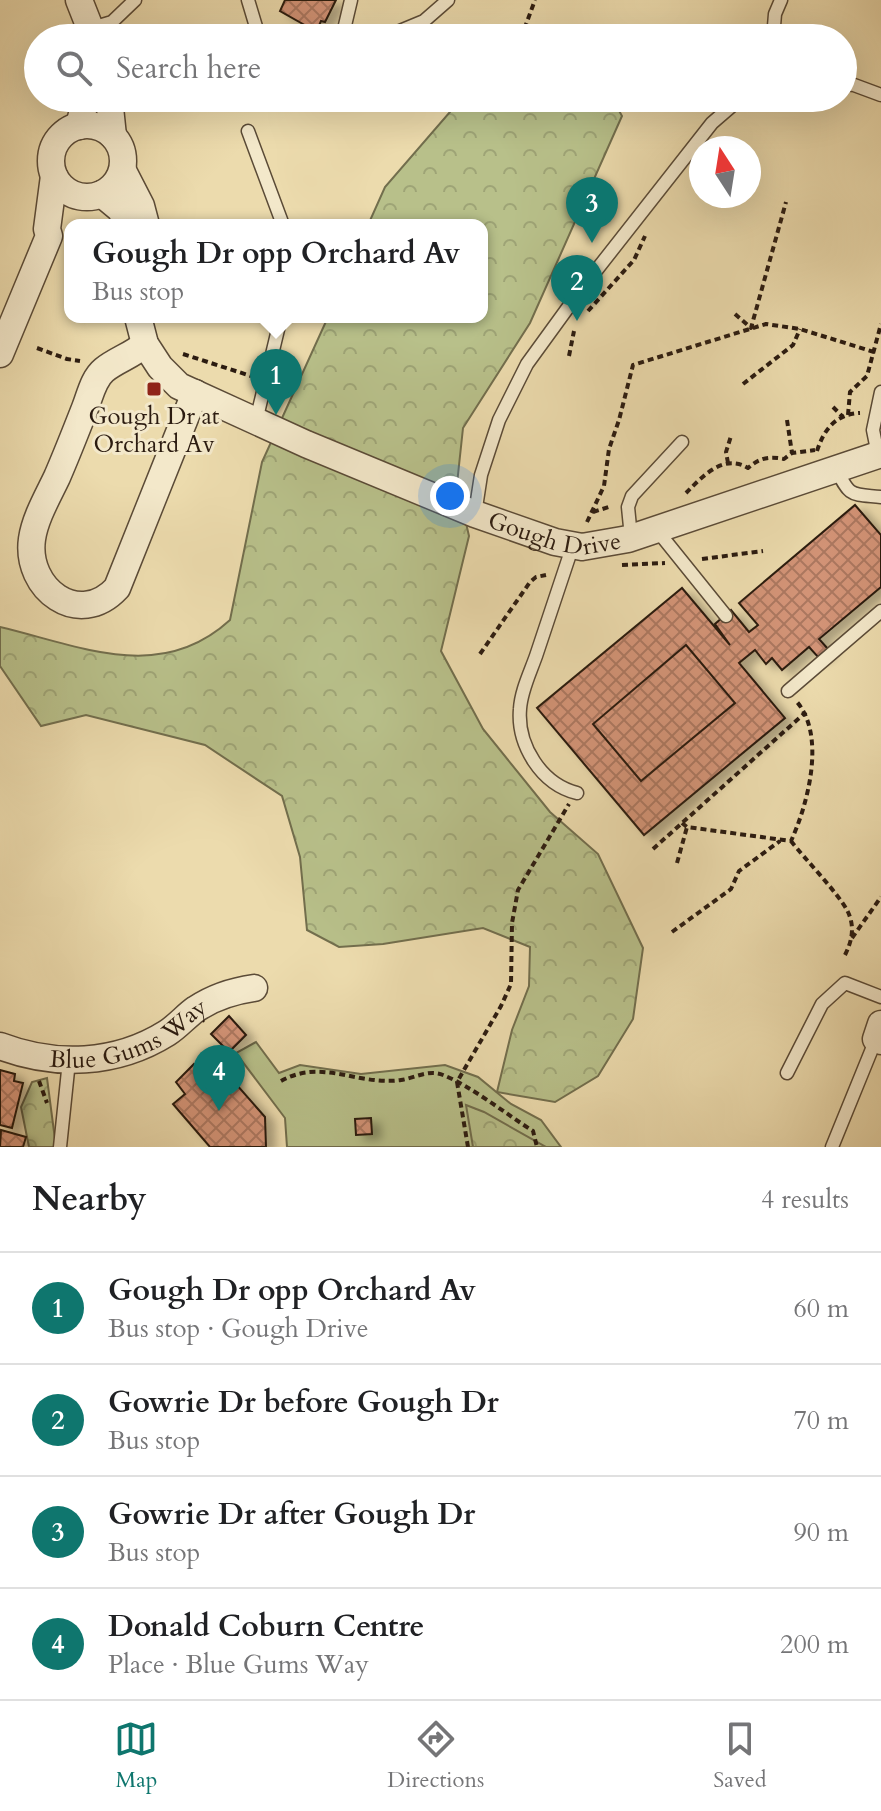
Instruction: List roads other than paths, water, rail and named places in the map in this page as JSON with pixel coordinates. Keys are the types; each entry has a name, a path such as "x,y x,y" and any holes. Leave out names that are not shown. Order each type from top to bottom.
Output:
{"street":[{"path":"79,0 89,24"},
{"path":"79,126 82,112"},
{"path":"110,112 113,136"},
{"path":"66,219 72,209 93,196 117,182 123,171 121,146 103,128 91,125 67,131 58,140 52,151 54,176 61,187 72,194 93,196 120,209 126,219"},
{"path":"123,171 144,219"},
{"path":"0,354 49,236 47,229 54,176"},
{"path":"49,236 56,235 64,222"},
{"name":"Gough Drive","path":"140,323 145,344 160,367 179,386 475,514 555,542 605,544 644,533 823,464 879,455"},
{"path":"145,344 104,370 94,382 37,521 31,541 33,561 37,579 49,591 76,607 94,605 107,599 117,588 195,393"},
{"name":"Blue Gums Way","path":"0,1046 31,1056 69,1061 107,1056 138,1048 169,1032 196,1009 217,998 233,991 254,988"}],"lane":[{"path":"109,24 135,0"},
{"path":"248,0 255,24"},
{"path":"345,24 351,0"},
{"path":"417,24 448,0"},
{"path":"774,24 781,0"},
{"path":"857,86 881,95"},
{"path":"475,514 481,475 499,420 527,364 580,291 712,123 725,112"},
{"path":"248,131 281,219"},
{"path":"256,421 280,323"},
{"path":"879,455 873,430 881,392"},
{"path":"682,442 632,496 628,507 644,533 726,616"},
{"path":"823,464 848,491 859,497 881,497"},
{"path":"573,545 522,696 520,722 526,749 541,770 553,783 577,793"},
{"path":"788,691 881,611"},
{"path":"787,1073 822,1004 845,983 881,997"},
{"path":"832,1147 879,1035"},
{"path":"60,1147 69,1061"}],"place":[{"name":"Gowrie Dr after Gough Dr","path":"592,243"},
{"name":"Gowrie Dr before Gough Dr","path":"577,321"},
{"name":"Gough Dr at Orchard Av","path":"154,389"},
{"name":"Gough Dr opp Orchard Av","path":"276,415"},
{"name":"Donald Coburn Centre","path":"219,1111"}]}
